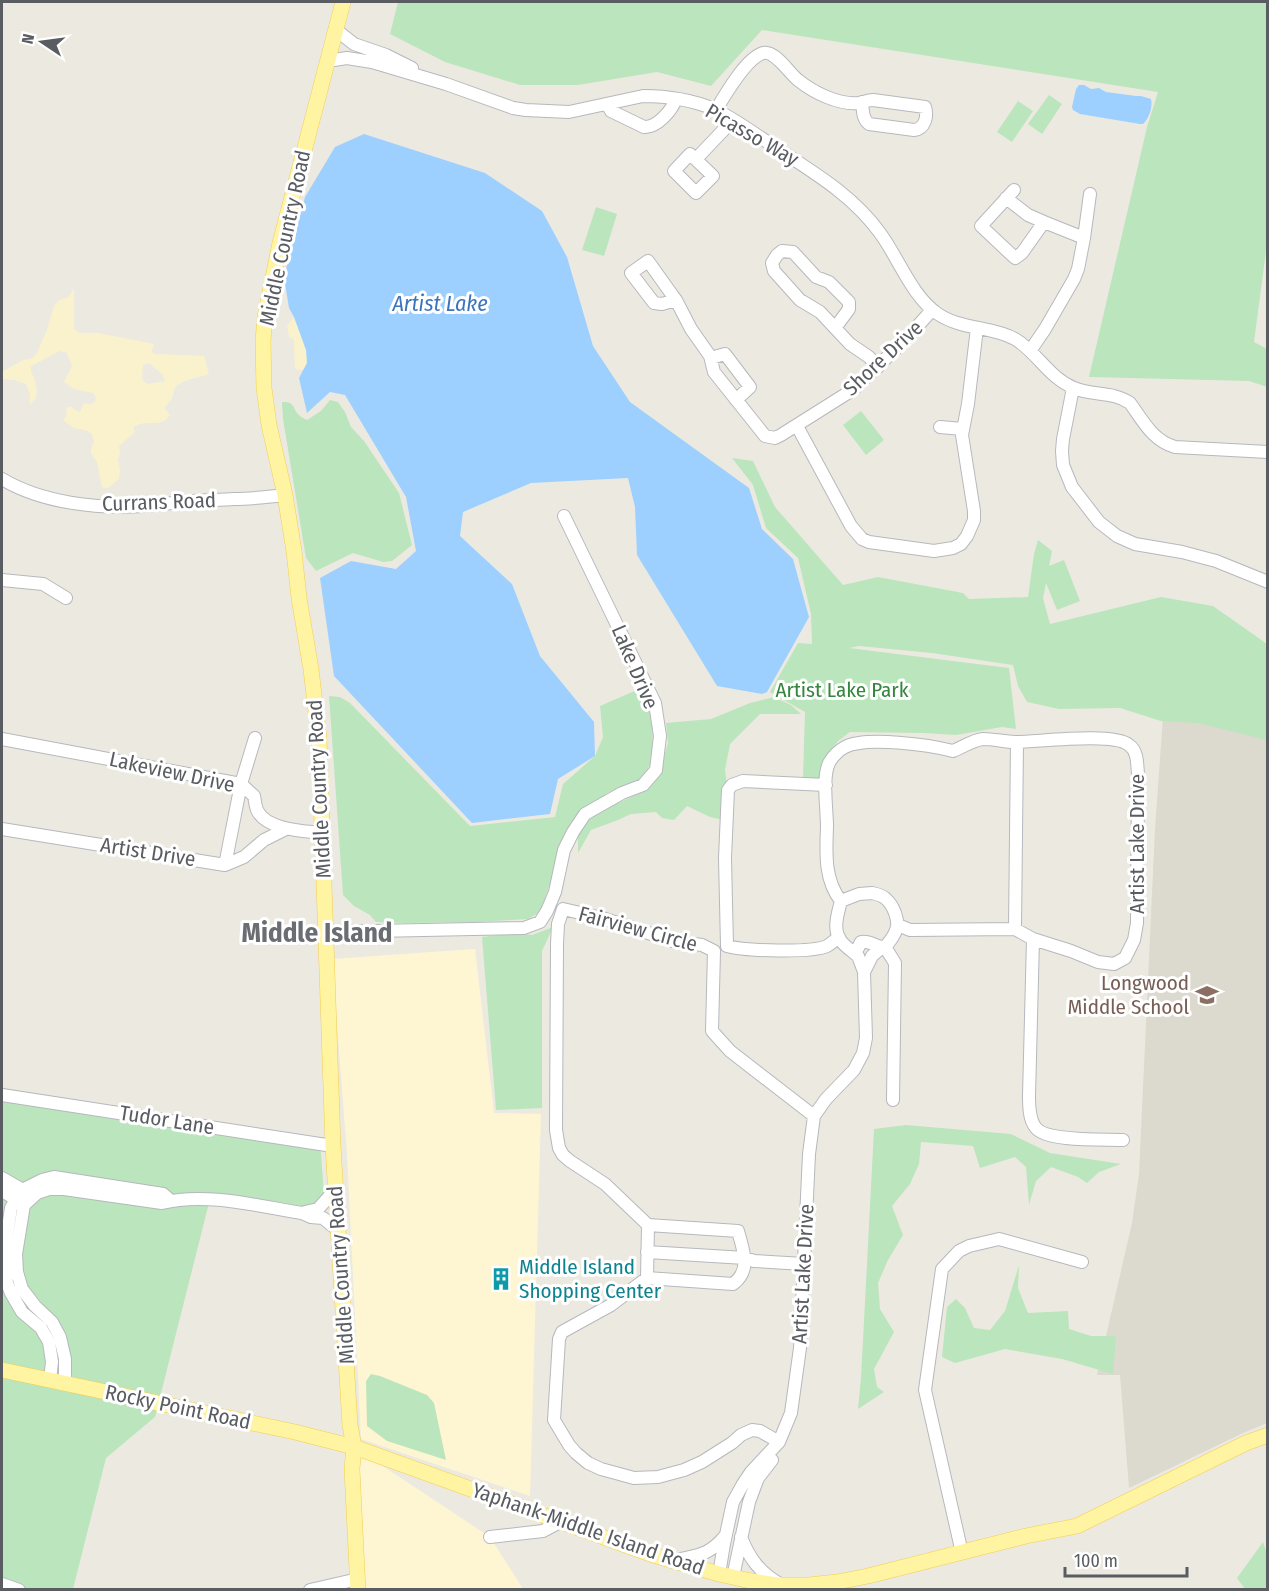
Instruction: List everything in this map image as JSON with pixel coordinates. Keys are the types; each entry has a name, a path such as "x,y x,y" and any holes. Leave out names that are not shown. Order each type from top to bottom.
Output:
{"main road":[{"name":"Middle Country Road","path":"343,2 280,243 265,317 263,341 264,388 269,424 285,495 294,551 319,738 333,1146 350,1425 354,1448 352,1469 358,1584"},
{"name":"Rocky Point Road","path":"2,1370 295,1432 354,1448"},
{"name":"Yaphank-Middle Island Road","path":"354,1448 672,1561 726,1576 781,1585 809,1585 902,1569 1026,1536 1077,1526 1246,1443 1268,1435"}],"street":[{"name":"Picasso Way","path":"335,29 366,55"},
{"path":"716,110 743,68 763,53 771,53 799,81 819,93 838,100 851,102 873,100 924,106 926,110 924,125 914,130 869,124 863,114 862,102"},
{"name":"Picasso Way","path":"327,61 366,55 397,59 446,84 513,108 526,110 569,112 643,96 666,97 716,110 815,172 852,201 881,234 921,298 932,309 958,324 1010,337 1024,345 1053,374 1072,388"},
{"path":"607,104 611,111 648,128 653,127 671,109 676,99"},
{"path":"696,159 733,120"},
{"path":"1044,222 1015,258 981,226 1010,194 1028,215 1084,238"},
{"path":"1030,351 1046,329 1078,269 1090,194"},
{"path":"835,328 849,309 849,302 829,282 816,277 793,252 782,251 772,263 774,271 800,300 820,312 835,328 850,344 869,357 878,367"},
{"path":"676,300 693,333 711,358 714,372 736,400 750,387 725,354 711,358"},
{"name":"Shore Drive","path":"736,400 765,436 770,438 781,435 854,389 906,339 932,309"},
{"path":"797,426 852,526 862,539 878,544 934,551 953,548 961,544 968,536 974,520 963,429 977,328"},
{"path":"1268,452 1175,447 1166,444 1153,434 1126,400 1119,396 1072,388 1063,439 1063,465 1072,487 1099,522 1117,536 1135,543 1216,561 1268,582"},
{"path":"940,427 963,429"},
{"name":"Currans Road","path":"2,479 50,499 108,506 142,507 285,495"},
{"name":"Lake Drive","path":"325,932 524,928 540,922 555,892 564,850 585,814 622,793 643,785 656,770 660,736 655,703 564,516"},
{"path":"2,580 44,584 66,598"},
{"path":"225,865 241,784 255,738"},
{"name":"Lakeview Drive","path":"2,739 241,784 254,796 260,816 286,829 323,833"},
{"name":"Artist Lake Drive","path":"842,901 832,888 826,859 826,785 828,764 838,751 846,746 865,742 921,745 954,751 982,739 1017,742 1051,739 1122,740 1132,747 1137,759 1137,922 1134,940 1125,958 1113,964 1098,962 1034,939 1015,929 910,930 898,925"},
{"path":"1015,929 1017,742"},
{"path":"826,785 743,780 732,785 728,790 725,858 727,946 738,949 796,951 827,947 839,937"},
{"name":"Artist Drive","path":"2,829 225,865 244,857 264,840 286,829"},
{"path":"814,1116 826,1099 854,1070 866,1038 864,972 858,956 839,937 836,923 842,901 859,894 872,893 884,897 895,913 898,925 896,932 872,956 864,972"},
{"name":"Fairview Circle","path":"648,1226 605,1184 570,1161 559,1148 556,1130 557,944 558,924 563,909 602,918 674,941 702,945 714,951 712,1031 730,1051 814,1116"},
{"path":"1034,939 1029,1102 1031,1122 1037,1130 1048,1135 1123,1140"},
{"path":"853,952 861,942 867,941 883,947 895,963 893,1100"},
{"name":"Tudor Lane","path":"2,1095 333,1146"},
{"name":"Artist Lake Drive","path":"726,1576 726,1535 733,1502 743,1484 779,1442 791,1413 800,1348 809,1164 814,1116"},
{"path":"2,1178 24,1197"},
{"path":"57,1381 49,1342 41,1328 22,1312 7,1283 4,1254 11,1208 24,1197 49,1189 64,1189 162,1203 212,1200 323,1218 339,1231"},
{"path":"302,1213 318,1209 336,1189"},
{"path":"2,1191 24,1197"},
{"path":"647,1278 648,1226 738,1231 745,1258 744,1269 742,1275 733,1284 647,1278 611,1305 566,1330 560,1336 554,1420 569,1445 588,1463 609,1472 634,1478 658,1477 684,1470 702,1462 752,1430 760,1431 779,1442 775,1456 758,1478 749,1502 741,1537 726,1576"},
{"path":"962,1553 925,1389 942,1269 959,1251 969,1246 999,1239 1082,1262"},
{"path":"647,1252 804,1264"},
{"path":"490,1537 543,1531 560,1522"},
{"path":"672,1561 701,1555 716,1547 726,1535"},
{"path":"741,1537 751,1559 769,1578 781,1585"},
{"path":"2,1584 17,1589"},
{"path":"309,1590 358,1584"}],"shaded area":[{"name":"Longwood Middle School","path":"1165,688 1267,725 1267,1423 1129,1488 1120,1375 1097,1375 1132,1223 1139,1174 1155,829"},
{"path":"475,949 494,1113 541,1114 530,1496 361,1439 347,1154 332,959"},
{"path":"354,1447 490,1537 523,1589 363,1589"}],"green space":[{"path":"398,2 1267,2 1268,236 1254,342 1267,349 1267,387 1249,381 1089,377 1147,127 1158,92 762,30 711,86 657,72 578,85 520,85 445,62 390,34"},
{"path":"1049,95 1062,104 1042,134 1028,124"},
{"path":"1018,101 1033,111 1012,142 997,132"},
{"path":"596,207 617,214 604,256 582,250"},
{"path":"330,400 338,402 351,427 364,441 399,493 412,545 392,561 383,562 353,553 316,571 306,558 282,402 291,404 299,416 307,420 321,411"},
{"path":"861,411 884,440 866,455 843,425"},
{"name":"Artist Lake Park","path":"732,458 753,461 775,507 843,585 878,577 963,593 969,599 1028,597 1038,540 1052,551 1049,566 1064,560 1080,601 1057,610 1046,583 1043,598 1050,624 1161,597 1213,606 1267,644 1267,740 1198,723 1161,721 1120,708 1059,709 1027,702 1018,686 1013,665 932,653 859,646 849,648 1009,668 1016,729 1002,727 956,735 850,732 838,741 828,754 822,780 803,778 805,712 770,692 798,643 812,644 811,614 798,558 766,528 753,485"},
{"path":"639,689 652,711 653,756 645,777 607,793 567,834 540,912 528,919 478,922 376,922 343,895 329,696 340,697 350,703 470,826 555,817 563,784 595,756 603,737 600,706"},
{"path":"774,697 791,705 801,714 760,714 730,744 725,770 727,786 723,820 710,817 687,806 674,820 662,818 656,812 631,814 591,830 578,853 578,831 591,815 645,791 659,775 668,743 666,723 711,719 750,703"},
{"path":"553,927 542,951 542,1108 496,1110 482,937 517,933 532,935"},
{"path":"2,1088 320,1140 326,1223 209,1203 155,1417 106,1458 73,1589 2,1589"},
{"path":"906,1125 1011,1134 1050,1153 1121,1164 1099,1172 1087,1183 1078,1177 1051,1167 1036,1181 1029,1205 1026,1167 1015,1157 980,1168 973,1146 921,1142 919,1164 910,1184 892,1206 903,1235 878,1283 880,1309 894,1332 874,1369 877,1387 884,1392 858,1409 874,1129"},
{"path":"1019,1265 1018,1288 1028,1313 1068,1311 1069,1329 1091,1336 1116,1336 1113,1374 1062,1359 1005,1349 955,1363 942,1357 947,1307 956,1299 965,1308 974,1328 990,1330 1005,1311"},
{"path":"371,1374 427,1395 434,1403 446,1460 387,1441 367,1426 366,1381"},
{"path":"1263,1542 1267,1554 1267,1589 1245,1589 1237,1578"}],"sand":[{"path":"74,288 74,328 79,333 98,333 154,344 151,352 155,354 204,356 209,374 185,381 177,386 172,399 164,408 170,415 165,420 133,427 135,432 119,446 119,479 108,488 102,487 97,462 91,453 94,442 92,434 74,428 63,420 66,417 67,407 80,412 84,403 95,402 96,397 93,393 74,389 64,382 72,366 67,353 60,351 31,366 37,391 30,405 30,394 26,384 2,379 2,372 23,360 31,359 37,353 54,306 59,300 69,297","holes":["149,363 162,374 165,381 148,384 142,379 143,365"]},
{"path":"294,317 307,357 304,369 300,370 295,369 294,340 289,337 287,326"}],"water":[{"path":"1079,85 1151,99 1149,116 1143,124 1140,124 1080,114 1072,107"},
{"name":"Artist Lake","path":"364,134 485,173 542,211 567,257 593,346 630,402 749,488 762,529 793,559 809,617 767,692 762,694 717,686 637,555 635,507 628,478 531,483 463,512 460,536 512,584 540,656 594,722 595,756 558,779 550,814 472,823 334,676 320,578 351,561 396,569 416,551 406,497 345,395 330,392 307,413 299,378 307,363 306,350 289,308 284,277 305,197 335,147"}],"place":[{"name":"Longwood Middle School","path":"1207,995"},
{"name":"Middle Island Shopping Center","path":"501,1279"}],"district":[{"name":"Middle Island","path":"317,933"}]}
